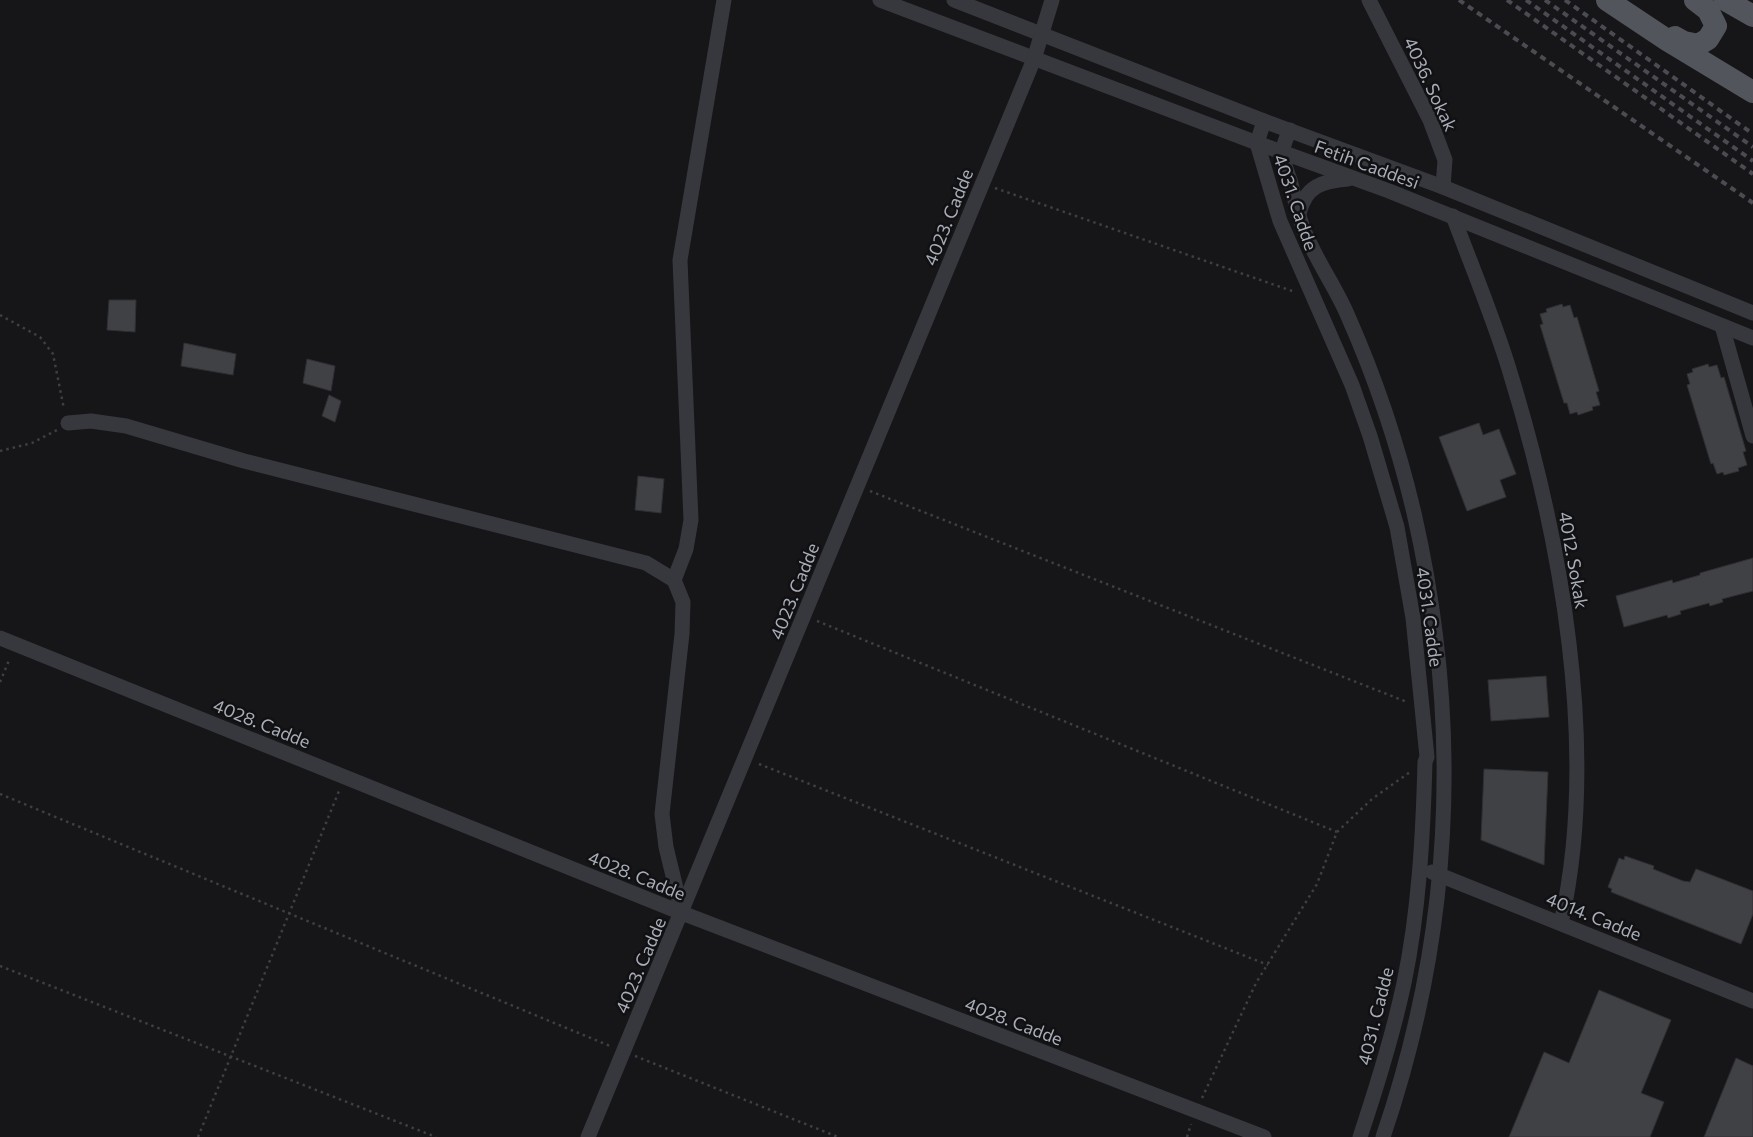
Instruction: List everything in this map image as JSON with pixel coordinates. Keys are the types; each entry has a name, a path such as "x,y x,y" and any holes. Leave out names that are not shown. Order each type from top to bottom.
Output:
{"main road":[{"path":"1608,0 1753,92"},
{"path":"1629,14 1684,42 1698,45 1708,39 1716,26 1708,10 1695,0"},
{"path":"1726,0 1753,16"}],"street":[{"path":"674,580 686,548 692,520 680,260 724,0"},
{"name":"Fetih Caddesi","path":"880,0 1352,179 1389,190 1753,338"},
{"name":"Fetih Caddesi","path":"954,0 1264,121 1443,187 1753,313"},
{"name":"4023. Cadde","path":"588,1137 1034,59 1052,0"},
{"name":"4036. Sokak","path":"1369,0 1410,77 1433,128 1445,160 1443,187"},
{"name":"4031. Cadde","path":"1264,121 1257,143 1285,237 1334,340 1367,427 1396,526 1414,618 1423,708 1427,757 1425,762 1419,869 1404,981 1391,1038 1360,1137"},
{"name":"4031. Cadde","path":"1290,130 1282,152 1299,213 1306,233 1347,314 1382,404 1408,490 1423,554 1439,660 1446,770 1440,874 1427,963 1410,1043 1382,1137"},
{"name":"4031. Cadde","path":"1299,213 1302,200 1309,191 1320,184 1334,180 1352,179"},
{"name":"4012. Sokak","path":"1453,216 1509,368 1540,484 1560,576 1571,662 1576,775 1572,865 1561,923"},
{"path":"1722,326 1753,436"},
{"path":"68,423 91,421 126,426 244,461 646,563 674,580 683,602 682,634 662,814 666,847 682,913"},
{"name":"4028. Cadde","path":"0,638 682,913 1264,1137"},
{"name":"4014. Cadde","path":"1419,869 1440,874 1753,1001"}],"path":[{"path":"982,184 1302,294 1312,292"},
{"path":"0,315 40,337 53,354 68,423 32,443 0,451"},
{"path":"857,486 1423,708"},
{"path":"804,616 1337,832"},
{"path":"0,682 16,644"},
{"path":"746,758 1268,964"},
{"path":"1187,1137 1196,1111 1256,983 1317,884 1337,832 1372,799 1425,762"},
{"path":"198,1137 344,778"},
{"path":"0,794 624,1052 838,1137"},
{"path":"0,966 436,1137"}],"building":[{"path":"109,300 136,300 135,332 107,330"},
{"path":"1562,304 1563,307 1570,305 1574,318 1577,317 1599,391 1596,392 1600,405 1592,407 1593,410 1578,415 1577,412 1570,414 1567,403 1564,403 1540,325 1543,324 1540,314 1547,312 1546,309"},
{"path":"184,343 236,354 233,375 181,366"},
{"path":"307,359 335,366 331,391 303,383"},
{"path":"1708,364 1709,367 1717,365 1721,378 1724,377 1746,451 1743,452 1747,465 1738,468 1739,471 1724,475 1723,472 1717,474 1713,463 1711,464 1687,385 1690,384 1687,374 1693,372 1692,369"},
{"path":"329,395 341,401 335,422 322,416"},
{"path":"1479,423 1483,435 1499,429 1516,474 1500,480 1506,497 1467,511 1439,437"},
{"path":"638,476 664,479 661,513 635,510"},
{"path":"1753,558 1753,591 1722,599 1723,602 1710,606 1709,603 1680,611 1681,614 1668,618 1667,615 1624,627 1616,596 1672,580 1673,583"},
{"path":"1546,676 1549,717 1491,721 1488,680"},
{"path":"1484,769 1548,772 1544,865 1481,840"},
{"path":"1625,856 1654,866 1653,869 1683,881 1690,882 1696,869 1753,891 1753,914 1741,944 1611,892 1612,889 1608,887 1619,858 1624,860"},
{"path":"1599,990 1671,1020 1641,1093 1664,1102 1650,1137 1509,1137 1544,1052 1569,1063"},
{"path":"1736,1058 1753,1066 1753,1137 1704,1137"}],"railway":[{"path":"1459,0 1753,203"},
{"path":"1507,0 1753,174"},
{"path":"1526,0 1753,161"},
{"path":"1545,0 1753,147"},
{"path":"1565,0 1753,134"}]}
